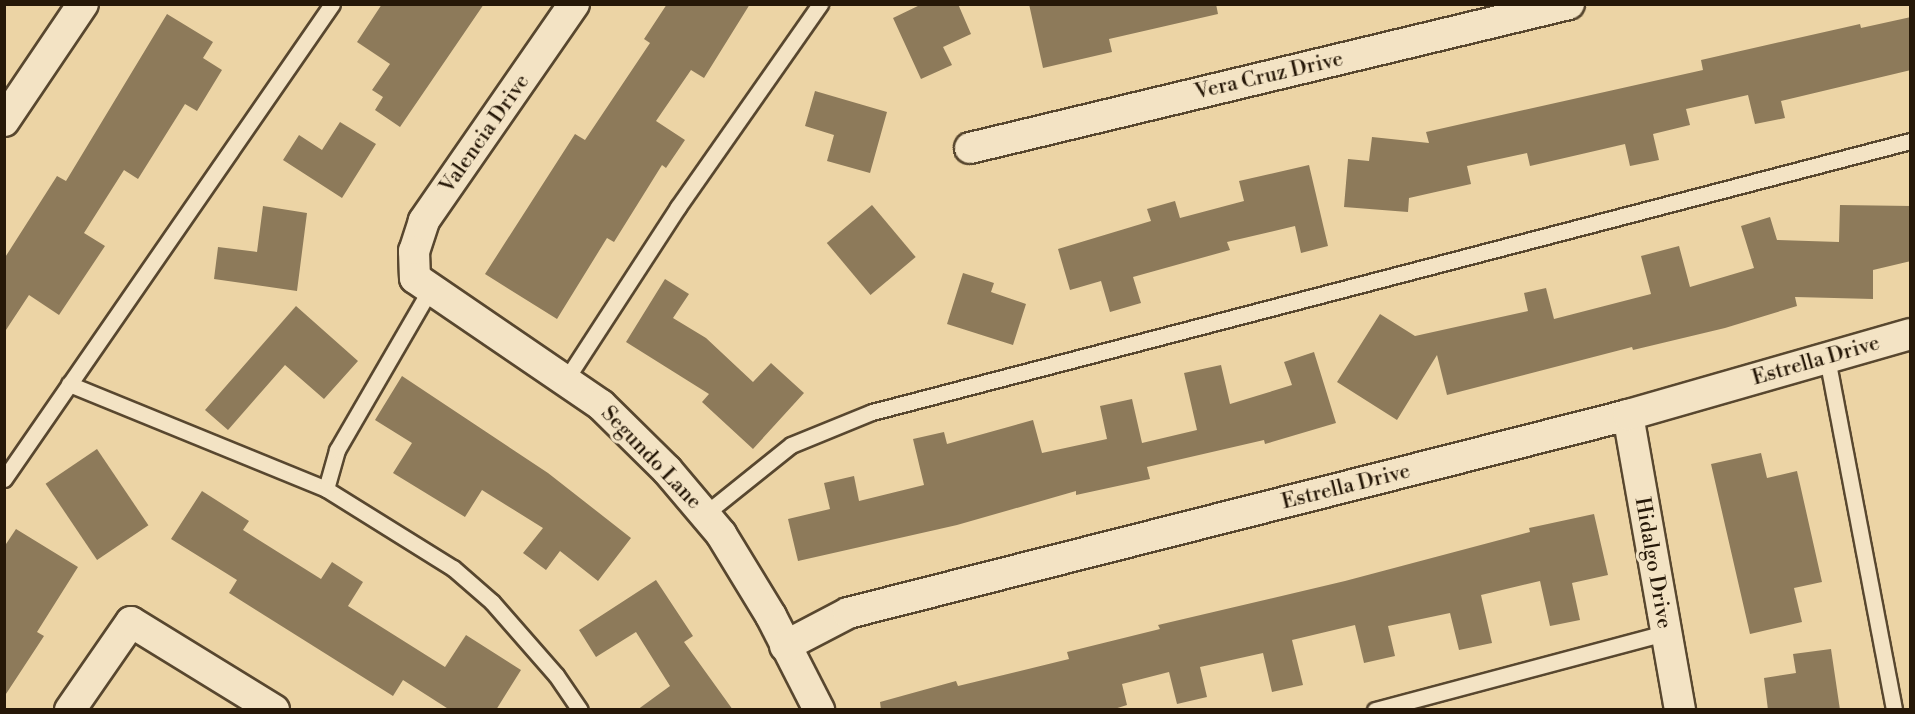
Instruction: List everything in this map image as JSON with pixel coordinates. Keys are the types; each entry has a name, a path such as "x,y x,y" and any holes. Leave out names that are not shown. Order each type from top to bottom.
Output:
{"street":[{"path":"4,120 83,4"},
{"name":"Valencia Drive","path":"422,280 414,251 424,221 574,4"},
{"name":"Vera Cruz Drive","path":"970,148 1569,4"},
{"name":"Segundo Lane","path":"422,280 601,405 705,514 721,534 819,710"},
{"name":"Estrella Drive","path":"785,646 848,613 1628,415 1911,334"},
{"name":"Hidalgo Drive","path":"1628,415 1680,710"},
{"path":"70,710 131,622 274,710"}],"lane":[{"path":"4,479 332,4"},
{"path":"565,381 685,198 820,4"},
{"path":"705,514 791,445 872,412 1911,141"},
{"path":"326,489 337,450 422,280"},
{"path":"1827,358 1894,710"},
{"path":"69,384 326,489 461,575 492,602 556,675 580,710"},
{"path":"1375,710 1665,633"}],"building":[{"path":"382,4 484,4 400,127 375,110 383,97 372,90 390,64 357,42"},
{"path":"667,4 750,4 704,78 691,70 656,121 685,140 666,168 662,165 614,242 607,238 557,319 485,274 575,134 585,140 650,43 644,39"},
{"path":"922,4 958,4 971,34 943,47 952,65 921,79 893,18"},
{"path":"1029,4 1216,4 1218,14 1109,39 1112,52 1043,68"},
{"path":"167,14 213,42 203,58 222,70 197,111 185,104 138,179 124,170 84,233 105,246 59,315 29,295 4,333 4,259 57,176 66,181"},
{"path":"1911,17 1911,70 1781,101 1785,118 1755,124 1748,95 1686,109 1690,125 1653,134 1659,160 1630,166 1625,144 1530,166 1527,153 1467,166 1471,184 1409,198 1408,212 1344,207 1348,159 1369,161 1372,137 1429,143 1426,132 1703,70 1701,60 1860,24 1861,28"},
{"path":"815,91 887,112 870,173 827,161 834,135 805,126"},
{"path":"340,122 376,144 342,198 283,160 299,135 322,150"},
{"path":"1309,165 1328,246 1301,253 1295,226 1227,242 1230,250 1133,277 1141,303 1110,312 1101,281 1070,290 1058,249 1151,221 1147,209 1175,201 1180,218 1244,201 1239,181"},
{"path":"872,205 916,257 871,295 827,243"},
{"path":"1840,205 1911,206 1911,261 1873,270 1873,299 1795,297 1797,306 1725,328 1633,350 1632,347 1447,395 1437,355 1397,420 1337,382 1380,314 1415,336 1528,311 1524,293 1546,288 1554,319 1651,294 1641,256 1679,246 1690,287 1754,268 1741,226 1770,217 1777,240 1839,242"},
{"path":"263,206 307,213 297,291 214,279 218,247 257,252"},
{"path":"963,273 994,283 991,292 1026,304 1013,345 947,324"},
{"path":"665,279 689,294 673,318 706,338 753,382 771,363 804,393 753,449 702,402 709,394 626,342"},
{"path":"296,306 358,361 324,399 285,365 228,430 205,410"},
{"path":"1314,352 1336,423 1265,444 1264,440 1147,467 1150,479 1076,495 1076,491 957,525 798,561 788,519 830,509 824,483 854,476 859,501 924,485 913,439 944,432 947,444 1033,420 1042,453 1107,439 1100,406 1132,399 1142,443 1197,430 1184,373 1221,365 1230,404 1292,385 1284,362"},
{"path":"402,376 548,473 631,538 598,581 560,551 546,570 523,553 543,528 482,490 465,517 393,473 412,443 375,420"},
{"path":"97,449 148,525 97,560 46,484"},
{"path":"1761,453 1767,478 1797,471 1822,582 1794,588 1802,622 1750,634 1711,464"},
{"path":"202,491 249,521 243,530 321,579 332,562 363,582 348,606 445,667 466,635 521,670 496,710 450,710 403,680 393,696 229,593 237,580 171,539"},
{"path":"1594,514 1608,575 1572,583 1580,620 1550,626 1540,581 1481,595 1492,643 1459,650 1450,613 1388,626 1395,656 1364,663 1355,625 1292,640 1303,685 1272,692 1263,653 1200,667 1207,697 1177,704 1169,672 1122,684 1127,705 1111,710 881,710 880,702 956,681 958,686 1069,659 1067,652 1160,629 1158,625 1345,581 1530,532 1529,528"},
{"path":"16,529 78,567 37,632 44,636 4,697 4,547"},
{"path":"656,580 693,636 684,642 733,710 637,710 670,686 636,632 596,657 579,630"},
{"path":"1831,649 1840,710 1768,710 1764,678 1796,673 1793,654"}]}
